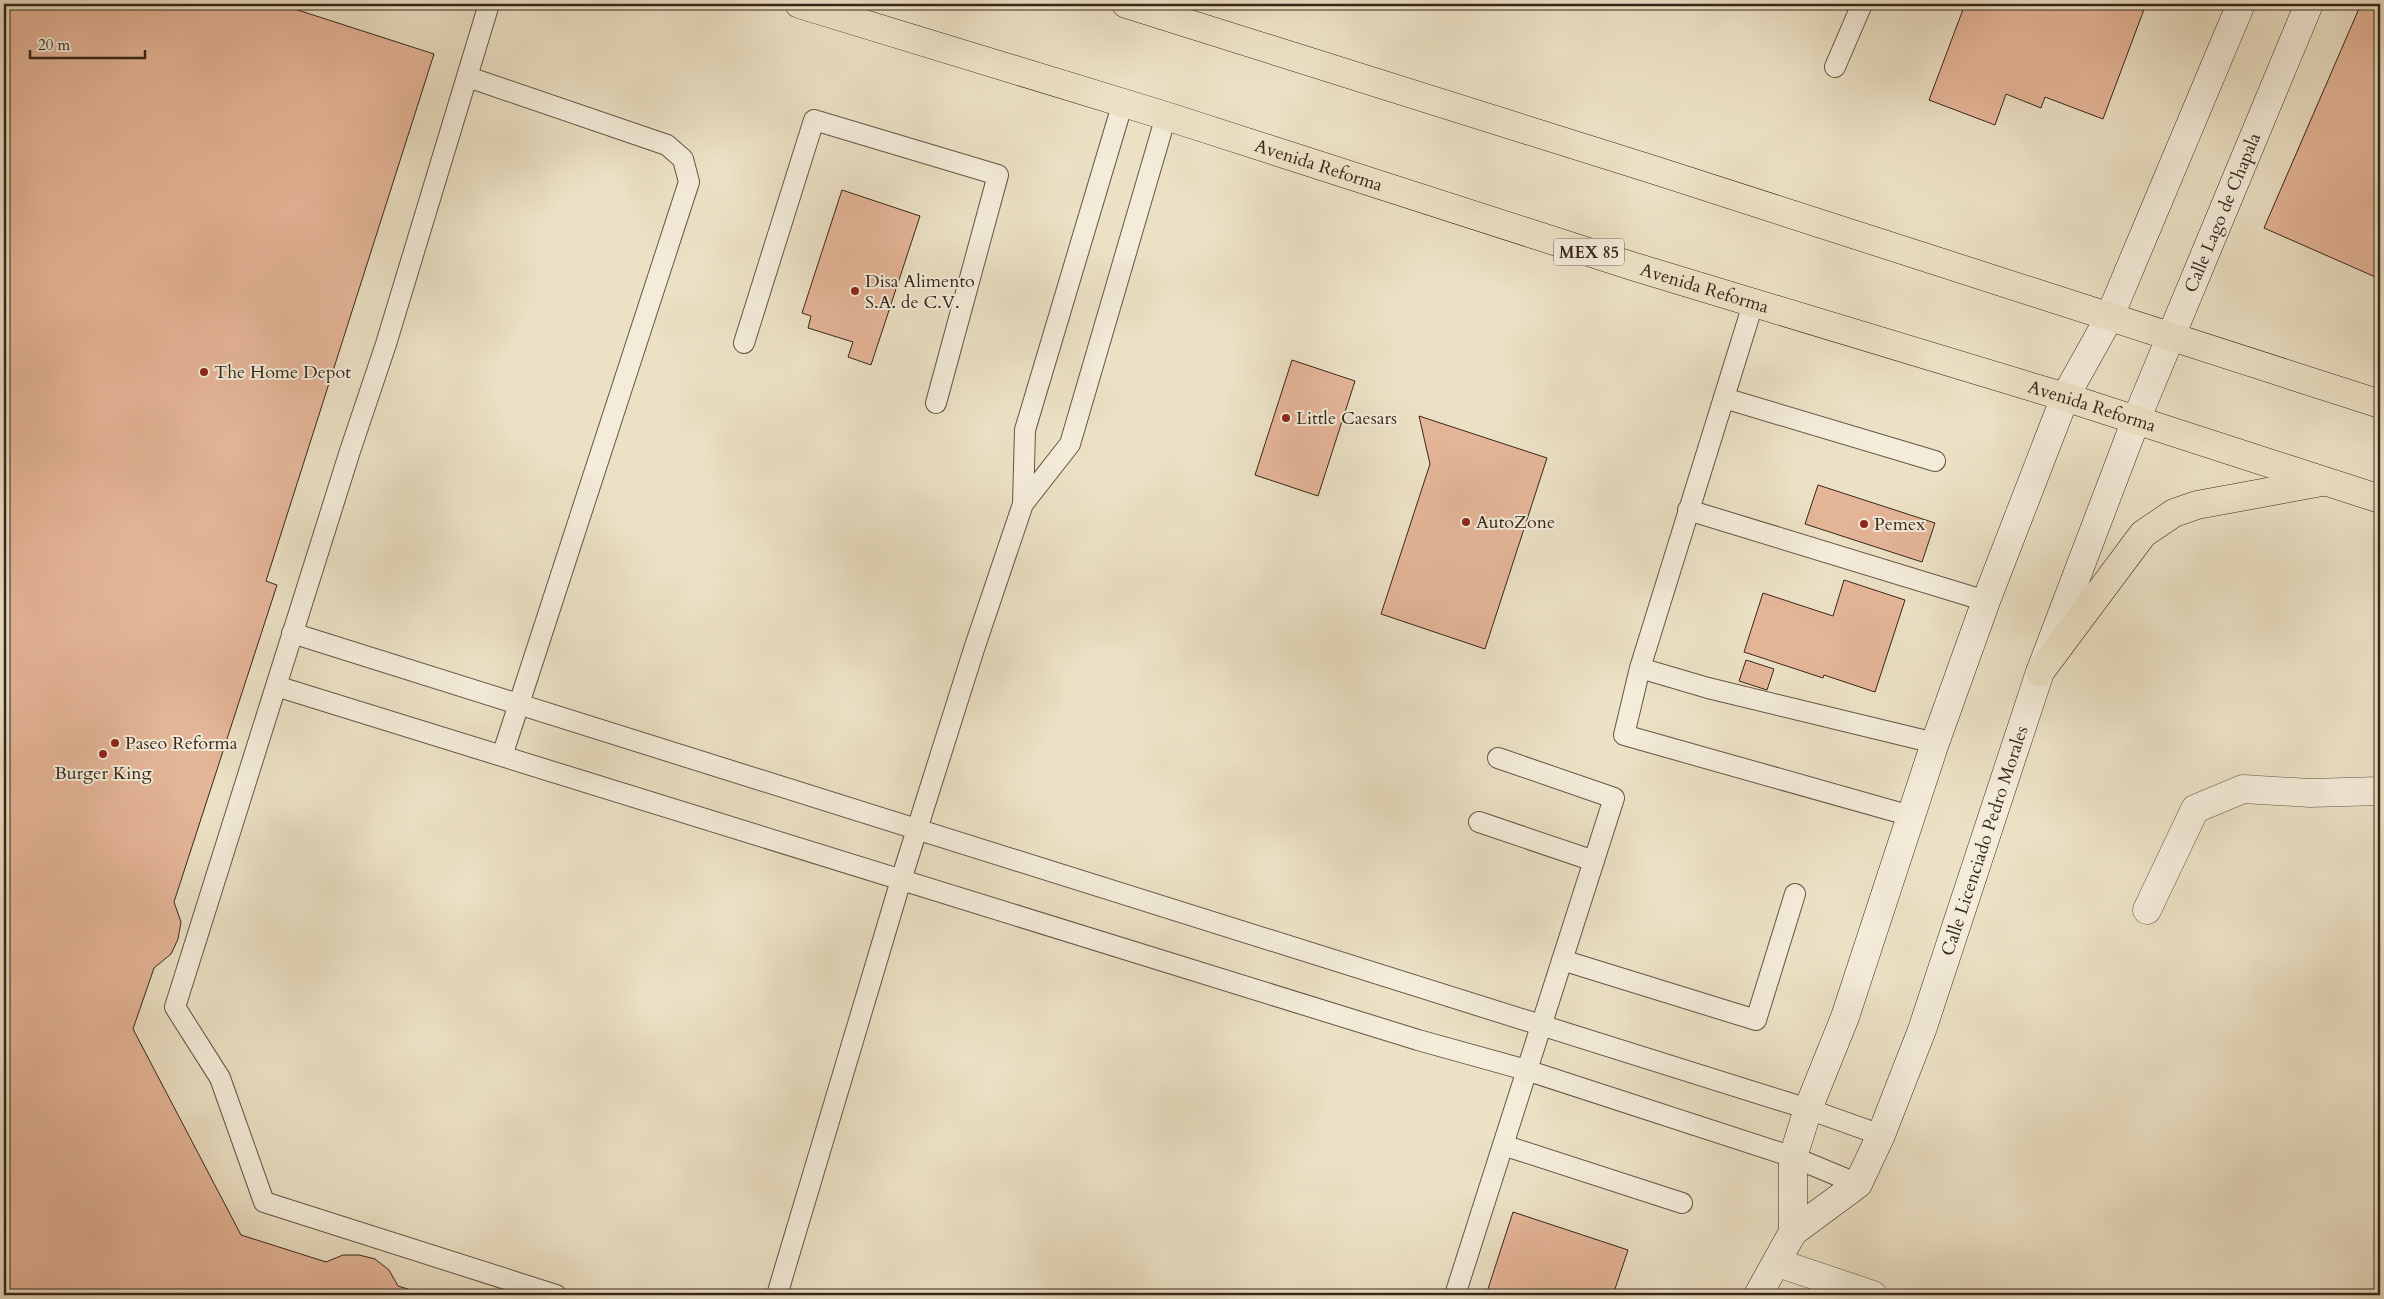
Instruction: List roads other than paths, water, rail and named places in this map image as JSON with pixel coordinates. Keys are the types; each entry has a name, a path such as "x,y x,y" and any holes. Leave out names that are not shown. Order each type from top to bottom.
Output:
{"main road":[{"name":"Avenida Reforma","path":"799,4 1123,102 1754,304 2065,397 2380,499"},
{"path":"1126,4 1642,166 2380,404"},
{"path":"2040,672 2143,534 2174,513 2197,505 2325,482"}],"street":[{"path":"2065,397 2110,318 2241,4"},
{"name":"Calle Lago de Chapala","path":"2136,420 2309,4"},
{"name":"Calle Licenciado Pedro Morales","path":"1758,1295 1778,1263 1793,1232 1793,1157 1808,1108 1845,1017 1935,743 1986,601 2065,397"},
{"name":"Calle Licenciado Pedro Morales","path":"1793,1232 1858,1184 1881,1135 1922,1030 2040,672 2136,420"},
{"path":"2147,910 2195,809 2243,789 2310,793 2380,791"},
{"path":"1778,1263 1873,1295"}],"lane":[{"path":"489,4 386,344 292,633 175,1007 220,1078 264,1202 556,1295"},
{"path":"1835,67 1862,4"},
{"path":"468,77 667,145 683,159 689,182 502,756"},
{"path":"777,1295 901,880 975,646 1024,504 1025,430 1123,102"},
{"path":"1024,504 1070,444 1166,116"},
{"path":"744,343 814,120 998,175 936,402"},
{"path":"1754,304 1640,668 1624,735 1911,816"},
{"path":"1724,398 1934,461"},
{"path":"1688,510 1986,601"},
{"path":"292,633 1541,1026 1808,1108 1881,1135"},
{"path":"1640,668 1708,688 1935,743"},
{"path":"276,686 1409,1038 1526,1070 1793,1157 1858,1184"},
{"path":"1455,1295 1614,798 1498,758"},
{"path":"1479,822 1594,861"},
{"path":"1562,960 1756,1020 1795,894"},
{"path":"1503,1144 1682,1203"}],"place":[{"name":"Disa Alimento S.A. de C.V.","path":"855,291"},
{"name":"The Home Depot","path":"204,372"},
{"name":"Little Caesars","path":"1286,418"},
{"name":"AutoZone","path":"1466,522"},
{"name":"Pemex","path":"1864,524"},
{"name":"Paseo Reforma","path":"115,743"},
{"name":"Burger King","path":"103,754"}]}
